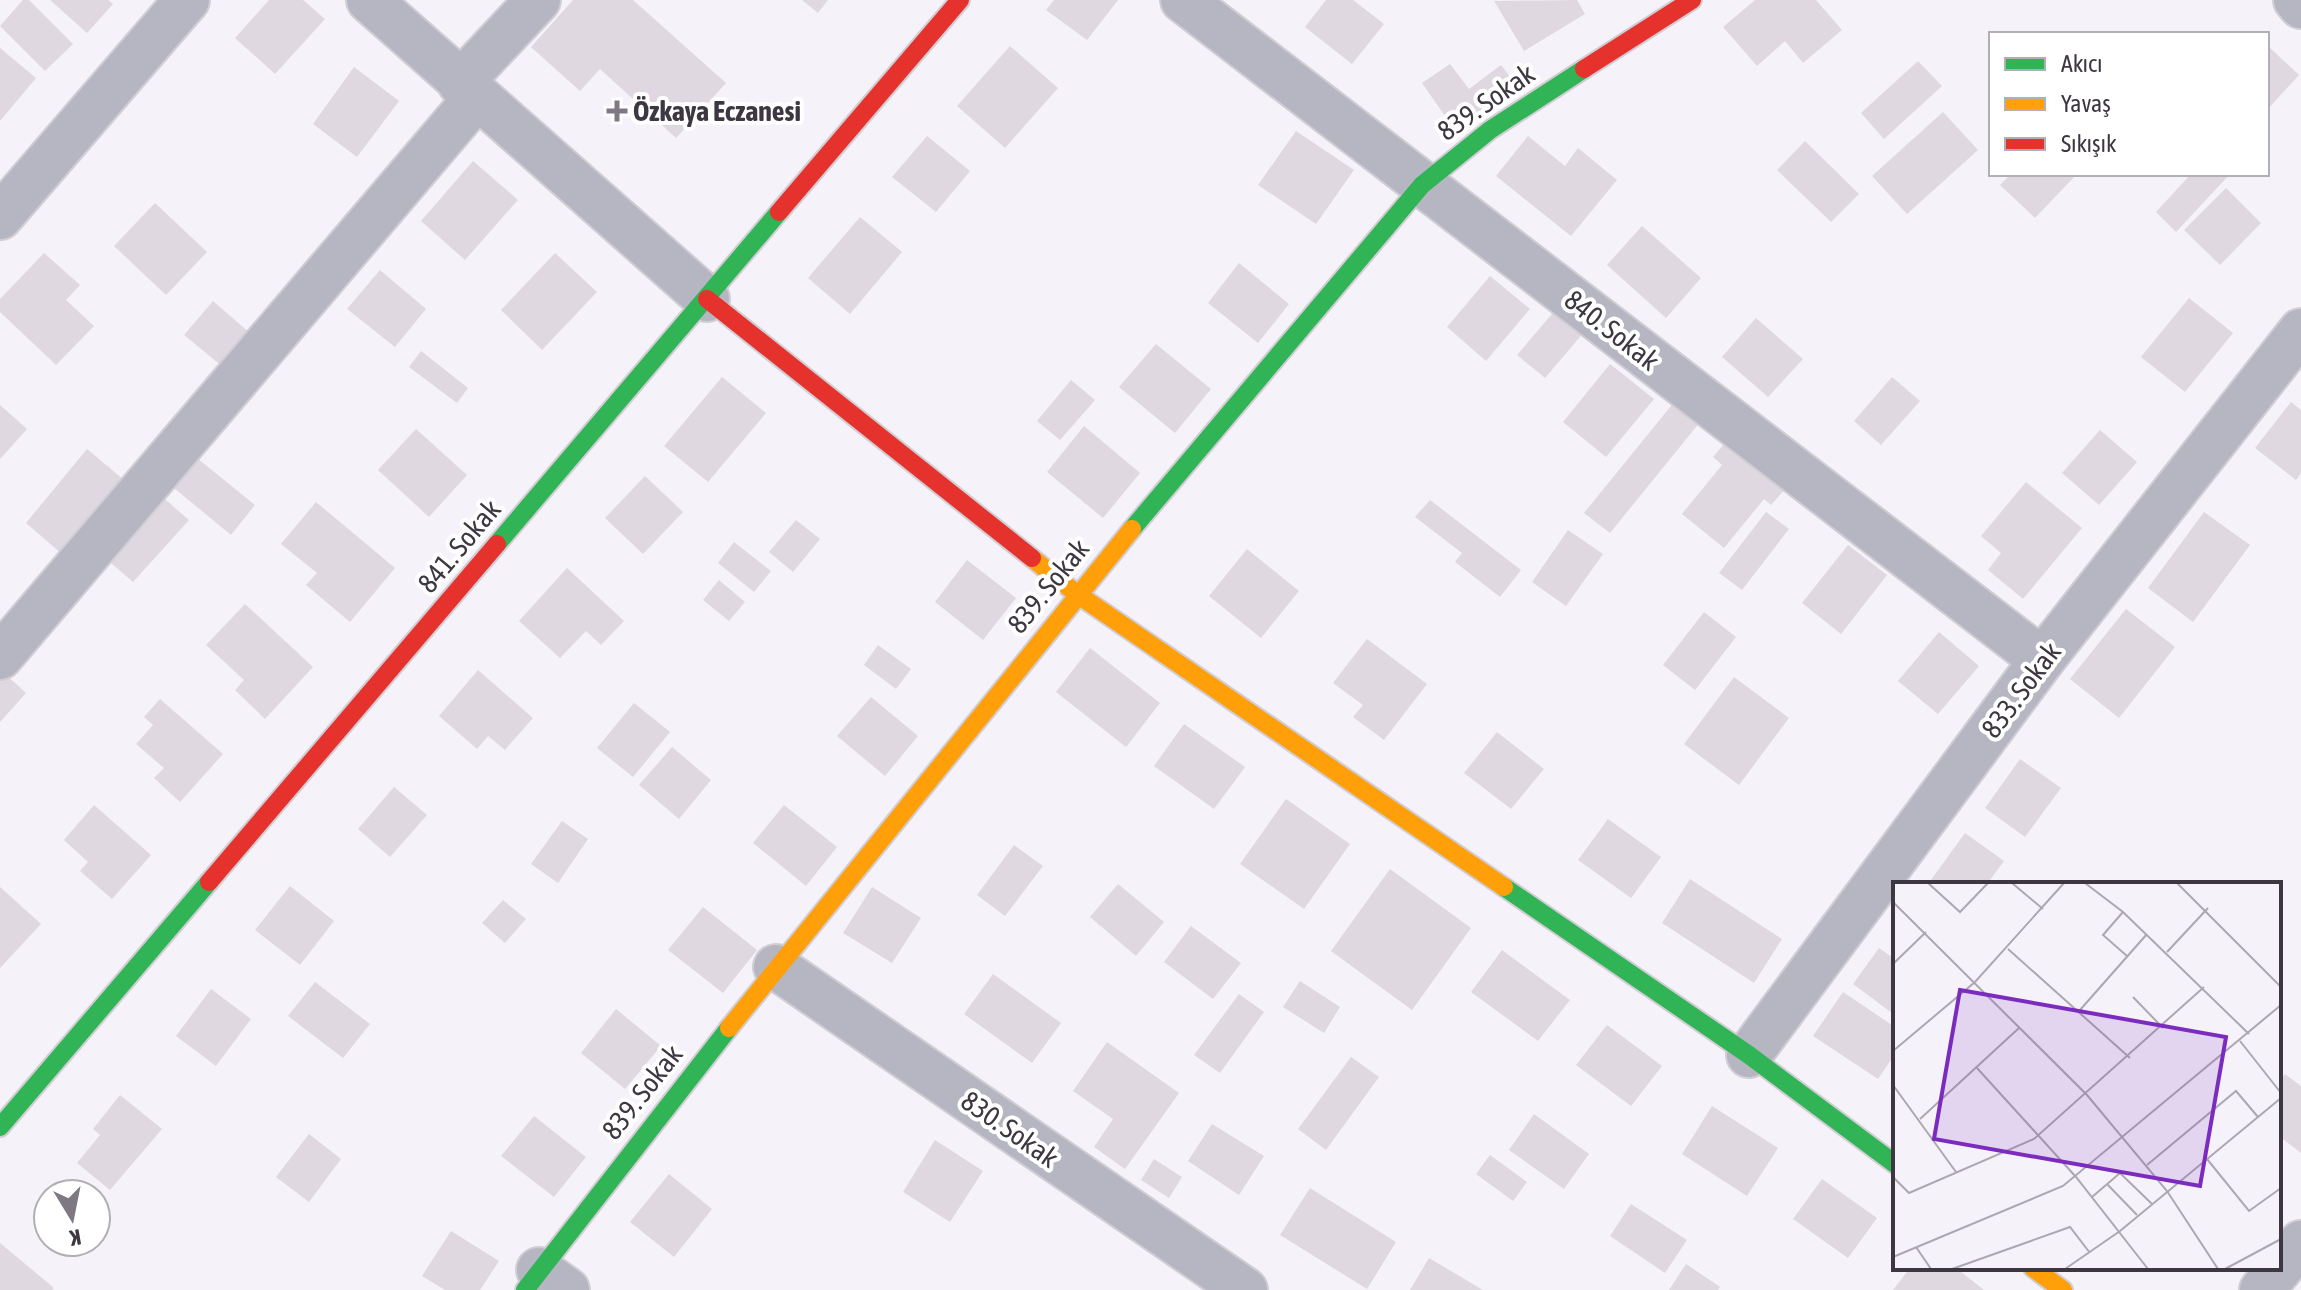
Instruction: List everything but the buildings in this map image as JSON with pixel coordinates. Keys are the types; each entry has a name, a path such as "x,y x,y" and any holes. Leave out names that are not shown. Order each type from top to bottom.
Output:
{"street":[{"path":"0,217 187,0"},
{"path":"369,0 468,91 707,299 1077,594 1749,1055 1893,1163"},
{"path":"0,657 468,91 538,0"},
{"name":"841. Sokak","path":"0,1127 960,0"},
{"name":"840. Sokak","path":"1183,0 2042,660"},
{"name":"839. Sokak","path":"544,1283 776,967 1077,594 1422,185 1490,130 1692,0"},
{"path":"2296,0 2301,6"},
{"name":"833. Sokak","path":"1749,1055 2042,660 2301,331"},
{"name":"830. Sokak","path":"776,967 1245,1290"},
{"path":"2281,1267 2301,1243"},
{"path":"2036,1270 2063,1290"},
{"path":"2262,1290 2279,1270"}],"traffic: fast":[{"path":"1132,529 1422,185 1490,130 1584,69"},
{"path":"497,544 779,212"},
{"path":"0,1127 209,882"},
{"path":"1504,887 1749,1055 1893,1163"},
{"path":"525,1290 729,1028"}],"traffic: slow":[{"path":"729,1028 1132,529"},
{"path":"1032,558 1077,594 1504,887"},
{"path":"2036,1270 2063,1290"}],"traffic: jam":[{"path":"779,212 960,0"},
{"path":"1584,69 1692,0"},
{"path":"707,299 1032,558"},
{"path":"209,882 497,544"}],"place":[{"name":"Özkaya Eczanesi","path":"617,111"}]}
